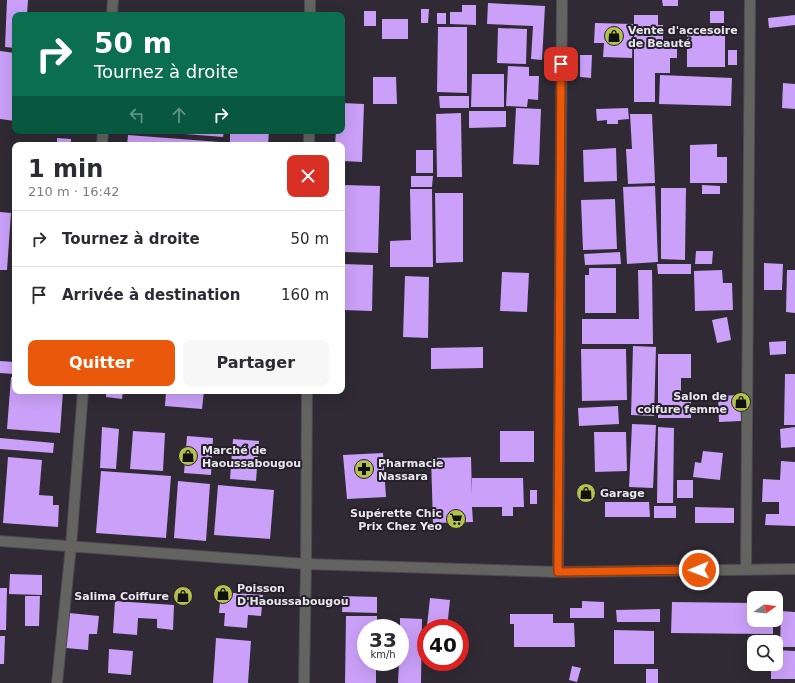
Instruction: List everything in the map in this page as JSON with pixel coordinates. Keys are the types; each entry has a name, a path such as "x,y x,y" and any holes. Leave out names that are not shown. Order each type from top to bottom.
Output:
{"street":[{"path":"112,12 113,0"},
{"path":"310,0 310,12"},
{"path":"558,572 562,0"},
{"path":"746,569 750,0"},
{"path":"57,683 71,546 83,394"},
{"path":"304,683 307,394"},
{"path":"0,541 306,564 558,572 795,569"}],"building":[{"path":"7,0 28,0 27,12 12,12 12,48 5,47"},
{"path":"662,0 678,0 678,6 663,6"},
{"path":"488,3 545,6 542,60 531,59 533,26 487,24"},
{"path":"462,5 476,5 476,25 450,24 450,12 462,12"},
{"path":"421,9 429,9 428,23 421,23"},
{"path":"364,11 376,11 376,26 364,26"},
{"path":"710,11 724,11 724,23 710,23"},
{"path":"437,13 446,13 446,24 437,24"},
{"path":"634,15 658,15 658,25 663,25 663,40 677,40 677,58 670,58 670,73 655,73 655,102 634,102"},
{"path":"795,15 795,25 769,28 768,18"},
{"path":"382,19 408,19 408,39 382,39"},
{"path":"595,23 633,24 632,58 603,57 604,43 594,43"},
{"path":"438,27 467,27 467,93 437,92"},
{"path":"498,28 527,29 526,64 497,63"},
{"path":"687,30 725,30 725,67 687,67"},
{"path":"728,50 737,50 737,65 728,65"},
{"path":"0,51 12,53 12,121 0,119"},
{"path":"580,55 592,55 591,78 580,77"},
{"path":"508,66 529,67 529,76 539,76 538,100 528,99 527,107 506,106"},
{"path":"472,74 504,74 504,107 471,107"},
{"path":"660,75 732,78 731,106 659,104"},
{"path":"373,77 396,77 397,104 373,104"},
{"path":"783,83 795,84 795,109 782,108"},
{"path":"439,96 469,96 469,108 440,108"},
{"path":"345,103 364,104 362,162 345,161 345,142 335,142 336,134 345,134"},
{"path":"516,108 541,109 539,165 513,164"},
{"path":"628,108 629,119 618,120 618,124 607,124 607,120 597,121 596,109"},
{"path":"469,111 506,111 506,127 469,128"},
{"path":"461,113 462,177 437,177 436,114"},
{"path":"630,114 652,114 655,183 628,184 626,149 632,149"},
{"path":"185,134 224,134 223,137"},
{"path":"230,134 269,134 268,142 230,142"},
{"path":"128,135 220,142 127,142"},
{"path":"57,138 71,139 71,142 57,142"},
{"path":"717,144 717,157 727,157 727,183 690,183 690,145"},
{"path":"616,148 617,181 584,182 583,150"},
{"path":"416,150 433,150 433,173 416,173"},
{"path":"411,176 433,176 432,187 411,187"},
{"path":"345,185 380,186 378,253 345,252"},
{"path":"702,185 720,186 720,194 702,194"},
{"path":"655,186 658,262 627,264 623,187"},
{"path":"661,188 686,188 685,260 661,259"},
{"path":"410,189 432,189 433,267 390,267 390,241 411,240"},
{"path":"435,193 463,193 463,262 436,263"},
{"path":"615,199 617,249 583,250 581,200"},
{"path":"0,212 11,213 7,270 0,270"},
{"path":"696,251 713,251 712,264 695,264"},
{"path":"620,252 621,264 585,265 584,254"},
{"path":"764,263 783,264 782,290 764,290"},
{"path":"345,264 373,265 372,311 345,310"},
{"path":"657,264 691,264 691,274 658,274"},
{"path":"589,268 616,268 616,313 585,313 585,275 589,275"},
{"path":"638,270 652,270 653,344 582,344 582,319 639,319"},
{"path":"722,270 723,283 732,283 733,310 695,311 694,271"},
{"path":"787,270 795,270 795,313 786,312"},
{"path":"502,272 529,273 527,312 500,311"},
{"path":"405,276 429,277 428,338 403,337"},
{"path":"727,317 731,340 717,343 712,320"},
{"path":"786,341 786,354 770,355 769,342"},
{"path":"633,346 656,347 654,416 631,415"},
{"path":"483,347 483,368 431,369 431,348"},
{"path":"581,349 626,349 627,400 582,401"},
{"path":"658,354 691,354 691,378 681,378 681,395 691,395 691,418 658,418"},
{"path":"0,361 12,362 12,374 0,373"},
{"path":"785,374 795,374 795,425 784,425"},
{"path":"11,377 12,394 63,394 60,433 7,429"},
{"path":"106,394 123,394 122,399 106,397"},
{"path":"166,394 204,394 202,409 165,406"},
{"path":"740,395 741,421 719,422 718,396"},
{"path":"618,406 619,424 579,426 578,408"},
{"path":"632,424 656,425 653,488 629,487"},
{"path":"102,427 119,429 116,469 100,468"},
{"path":"658,427 674,428 673,503 657,503"},
{"path":"795,427 795,447 781,448 780,429"},
{"path":"133,431 165,433 163,471 130,469"},
{"path":"500,431 534,431 534,462 500,462"},
{"path":"594,432 626,432 627,471 595,472"},
{"path":"187,436 213,438 211,475 184,473"},
{"path":"0,438 54,443 53,453 0,449"},
{"path":"233,439 259,441 256,481 230,479"},
{"path":"703,451 723,453 720,480 693,477 695,462 701,463"},
{"path":"383,453 386,497 347,499 343,455"},
{"path":"8,457 42,460 39,495 53,496 53,505 59,505 58,527 3,523"},
{"path":"471,457 472,495 472,478 523,478 524,507 513,507 513,516 502,516 502,507 472,507 473,522 433,523 431,458"},
{"path":"781,461 795,462 795,526 765,525 766,514 779,514 779,502 762,502 763,479 780,480"},
{"path":"101,471 171,476 166,538 96,533"},
{"path":"677,480 693,480 693,498 677,498"},
{"path":"178,481 210,484 206,541 174,538"},
{"path":"218,485 274,490 270,539 214,535"},
{"path":"530,490 537,490 537,504 530,504"},
{"path":"605,502 649,502 650,517 605,517"},
{"path":"654,506 676,506 676,518 654,518"},
{"path":"695,507 734,508 734,523 695,523"},
{"path":"10,574 42,575 42,595 9,594"},
{"path":"0,588 7,588 6,630 0,630"},
{"path":"221,592 263,595 261,616 248,615 247,628 224,626 225,613 219,613"},
{"path":"25,596 40,596 39,626 25,626"},
{"path":"343,596 377,597 377,613 342,612"},
{"path":"430,598 450,600 448,619 428,619"},
{"path":"115,601 174,605 173,630 157,628 157,619 138,618 137,635 113,633"},
{"path":"582,601 604,602 604,618 570,618 570,608 582,608"},
{"path":"672,602 747,603 747,627 773,627 773,634 671,633"},
{"path":"660,609 660,622 617,622 616,610"},
{"path":"783,611 795,612 795,647 783,647 783,635 780,635 781,627 783,627"},
{"path":"69,613 99,616 97,634 89,634 88,650 66,648"},
{"path":"510,614 553,614 553,623 574,623 575,647 514,647 514,624 510,624"},
{"path":"346,616 377,616 377,619 357,619 357,671 376,671 376,683 345,683"},
{"path":"400,618 422,619 417,619 417,671 421,671 421,683 398,683 399,671 409,671 409,619"},
{"path":"614,630 654,631 654,664 614,664"},
{"path":"0,636 5,636 4,664 0,664"},
{"path":"216,638 251,641 248,683 213,683"},
{"path":"109,649 133,651 131,675 108,673"},
{"path":"783,650 795,651 795,679 771,679 771,671 783,671"},
{"path":"572,666 581,668 577,682 569,680"},
{"path":"646,669 658,669 658,683 646,683"}],"place":[{"name":"Vente d'accesoire de Beauté","path":"614,36"},
{"name":"Salon de coifure femme","path":"741,402"},
{"name":"Marché de Haoussabougou","path":"188,456"},
{"name":"Pharmacie Nassara","path":"364,469"},
{"name":"Garage","path":"586,493"},
{"name":"Supérette Chic Prix Chez Yeo","path":"456,519"},
{"name":"Poisson D'Haoussabougou","path":"223,594"},
{"name":"Salima Coiffure","path":"183,596"}],"route":[{"path":"561,64 558,572 699,570"}]}
